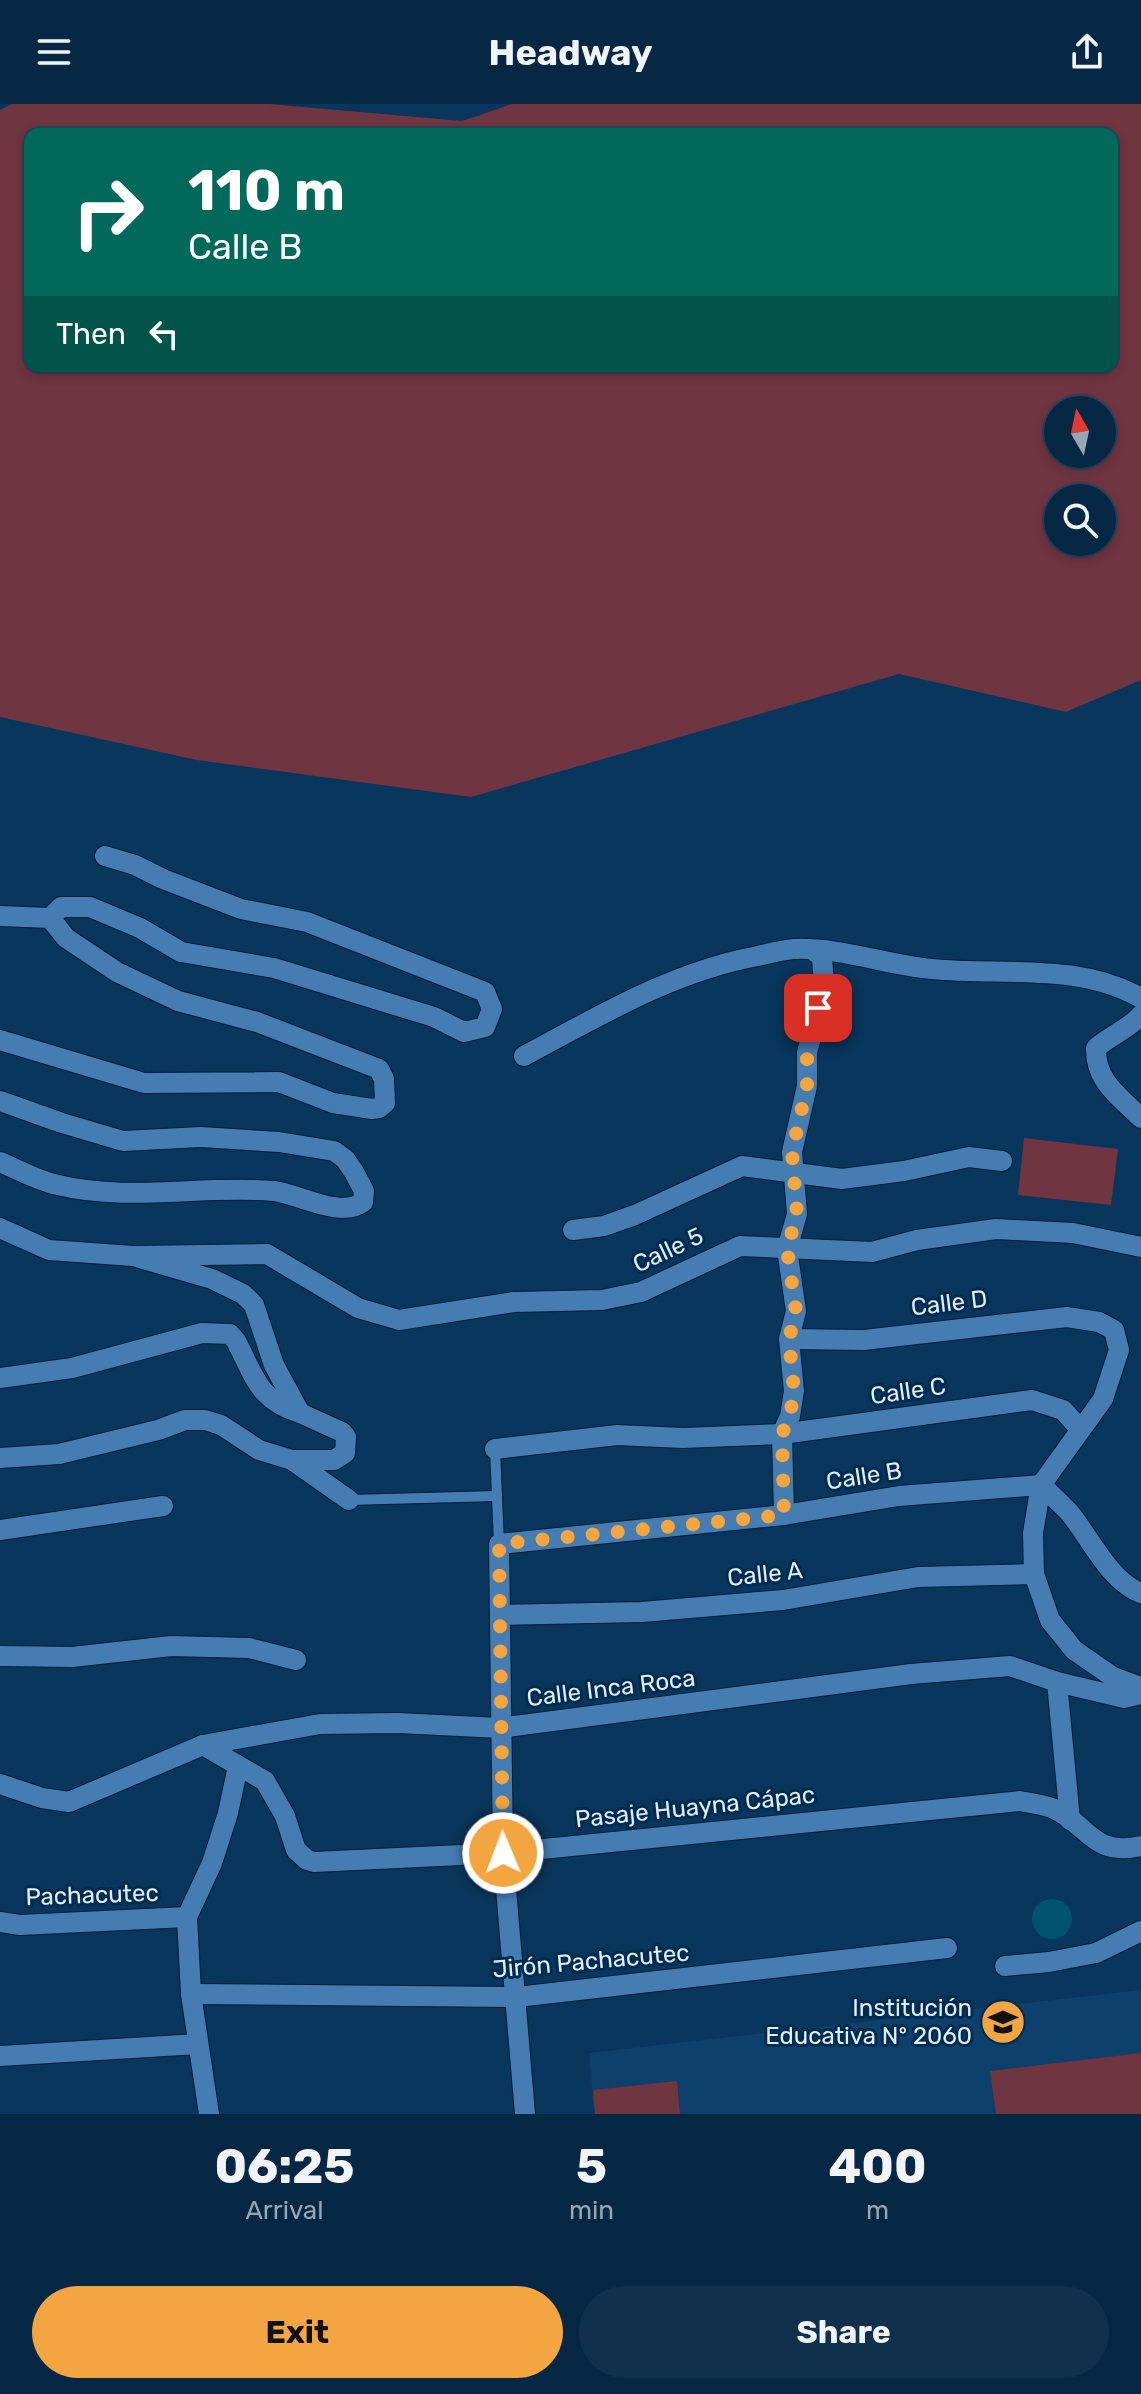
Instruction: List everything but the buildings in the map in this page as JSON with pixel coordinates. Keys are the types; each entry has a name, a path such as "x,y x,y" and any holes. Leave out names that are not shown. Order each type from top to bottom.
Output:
{"street":[{"path":"0,916 50,918 61,907 90,907 140,928 181,952 274,968 434,1017 464,1032 485,1027 492,1009 485,992 307,922 241,909 135,865 105,856"},
{"path":"0,1040 144,1083 279,1082 333,1103 372,1109 385,1103 384,1079 379,1069 257,1022 178,1001 117,972 66,938 50,918"},
{"path":"524,1056 639,996 721,962 792,949 867,956 932,969 1065,974 1123,988 1141,998"},
{"path":"784,1515 782,1434 790,1416 794,1391 789,1339 796,1311 787,1249 797,1214 792,1152 807,1086 807,1053 824,985 822,957 813,950"},
{"path":"1141,1015 1096,1048 1095,1065 1111,1089 1141,1118"},
{"path":"0,1101 123,1141 201,1137 279,1142 334,1151 345,1159 364,1191 363,1202 357,1207 333,1207 278,1192 212,1189 119,1193 57,1185 0,1162"},
{"path":"573,1230 604,1226 635,1215 742,1166 842,1179 904,1171 969,1157 1002,1161"},
{"path":"0,1228 49,1250 133,1256 212,1279 249,1299 274,1365 300,1413"},
{"name":"Calle 5","path":"133,1256 267,1254 358,1308 399,1320 514,1302 602,1300 641,1292 740,1246 872,1252 917,1240 996,1229 1073,1233 1141,1247"},
{"name":"Calle D","path":"789,1339 864,1340 1067,1317 1099,1322 1114,1330 1119,1350 1103,1399 1080,1429"},
{"path":"0,1378 72,1368 202,1333 220,1332 230,1334 264,1395 281,1407 342,1432 346,1437 345,1453 334,1460 292,1460 259,1450 221,1425 205,1420 185,1420 158,1430 59,1454 0,1458"},
{"name":"Calle C","path":"495,1449 617,1435 782,1434 1032,1400 1063,1410 1080,1429"},
{"path":"1080,1429 1041,1485 1033,1533 1034,1574 1050,1620 1074,1650 1113,1677 1141,1687"},
{"path":"292,1460 349,1500"},
{"path":"1041,1485 1069,1513 1110,1567 1131,1589 1141,1593"},
{"name":"Calle B","path":"499,1544 784,1515 899,1496 1041,1485"},
{"path":"0,1530 163,1506"},
{"path":"499,1544 503,1853 525,2114"},
{"name":"Calle A","path":"501,1615 642,1612 783,1600 918,1577 1034,1574"},
{"path":"0,1656 72,1657 171,1646 249,1648 296,1660"},
{"name":"Calle Inca Roca","path":"0,1784 42,1798 69,1802 203,1745 320,1724 398,1723 500,1728 911,1674 996,1667 1010,1666 1057,1682 1124,1698 1141,1694"},
{"path":"1057,1682 1070,1820"},
{"name":"Pasaje Huayna Cápac","path":"203,1745 265,1781 285,1816 296,1850 314,1862 503,1853 1020,1801 1051,1808 1096,1841 1116,1850 1141,1846"},
{"path":"209,2114 191,1994 187,1917 212,1863 228,1813 238,1766"},
{"name":"Pachacutec","path":"0,1922 20,1925 187,1917"},
{"path":"1005,1966 1096,1953 1141,1931"},
{"name":"Jirón Pachacutec","path":"191,1994 517,1997 947,1948"},
{"path":"0,2056 198,2044"}],"lane":[{"path":"495,1449 499,1544"},
{"path":"349,1500 497,1496"}],"shaded area":[{"path":"12,104 269,104 462,121 512,104 1141,104 1141,680 1066,712 899,674 471,797 197,760 0,717 0,110"},
{"path":"1024,1138 1118,1149 1111,1205 1018,1195"},
{"name":"Institución Educativa Nº 2060","path":"1141,1990 1141,2114 594,2114 589,2053"},
{"path":"1141,2053 1141,2114 996,2114 990,2071"},
{"path":"677,2081 680,2114 595,2114 593,2090"}],"place":[{"name":"Institución Educativa Nº 2060","path":"1003,2022"}],"route":[{"path":"503,1853 499,1544 784,1515 782,1434 790,1416 794,1391 789,1339 796,1311 787,1249 797,1214 792,1152 807,1086 807,1053 818,1008"}]}
